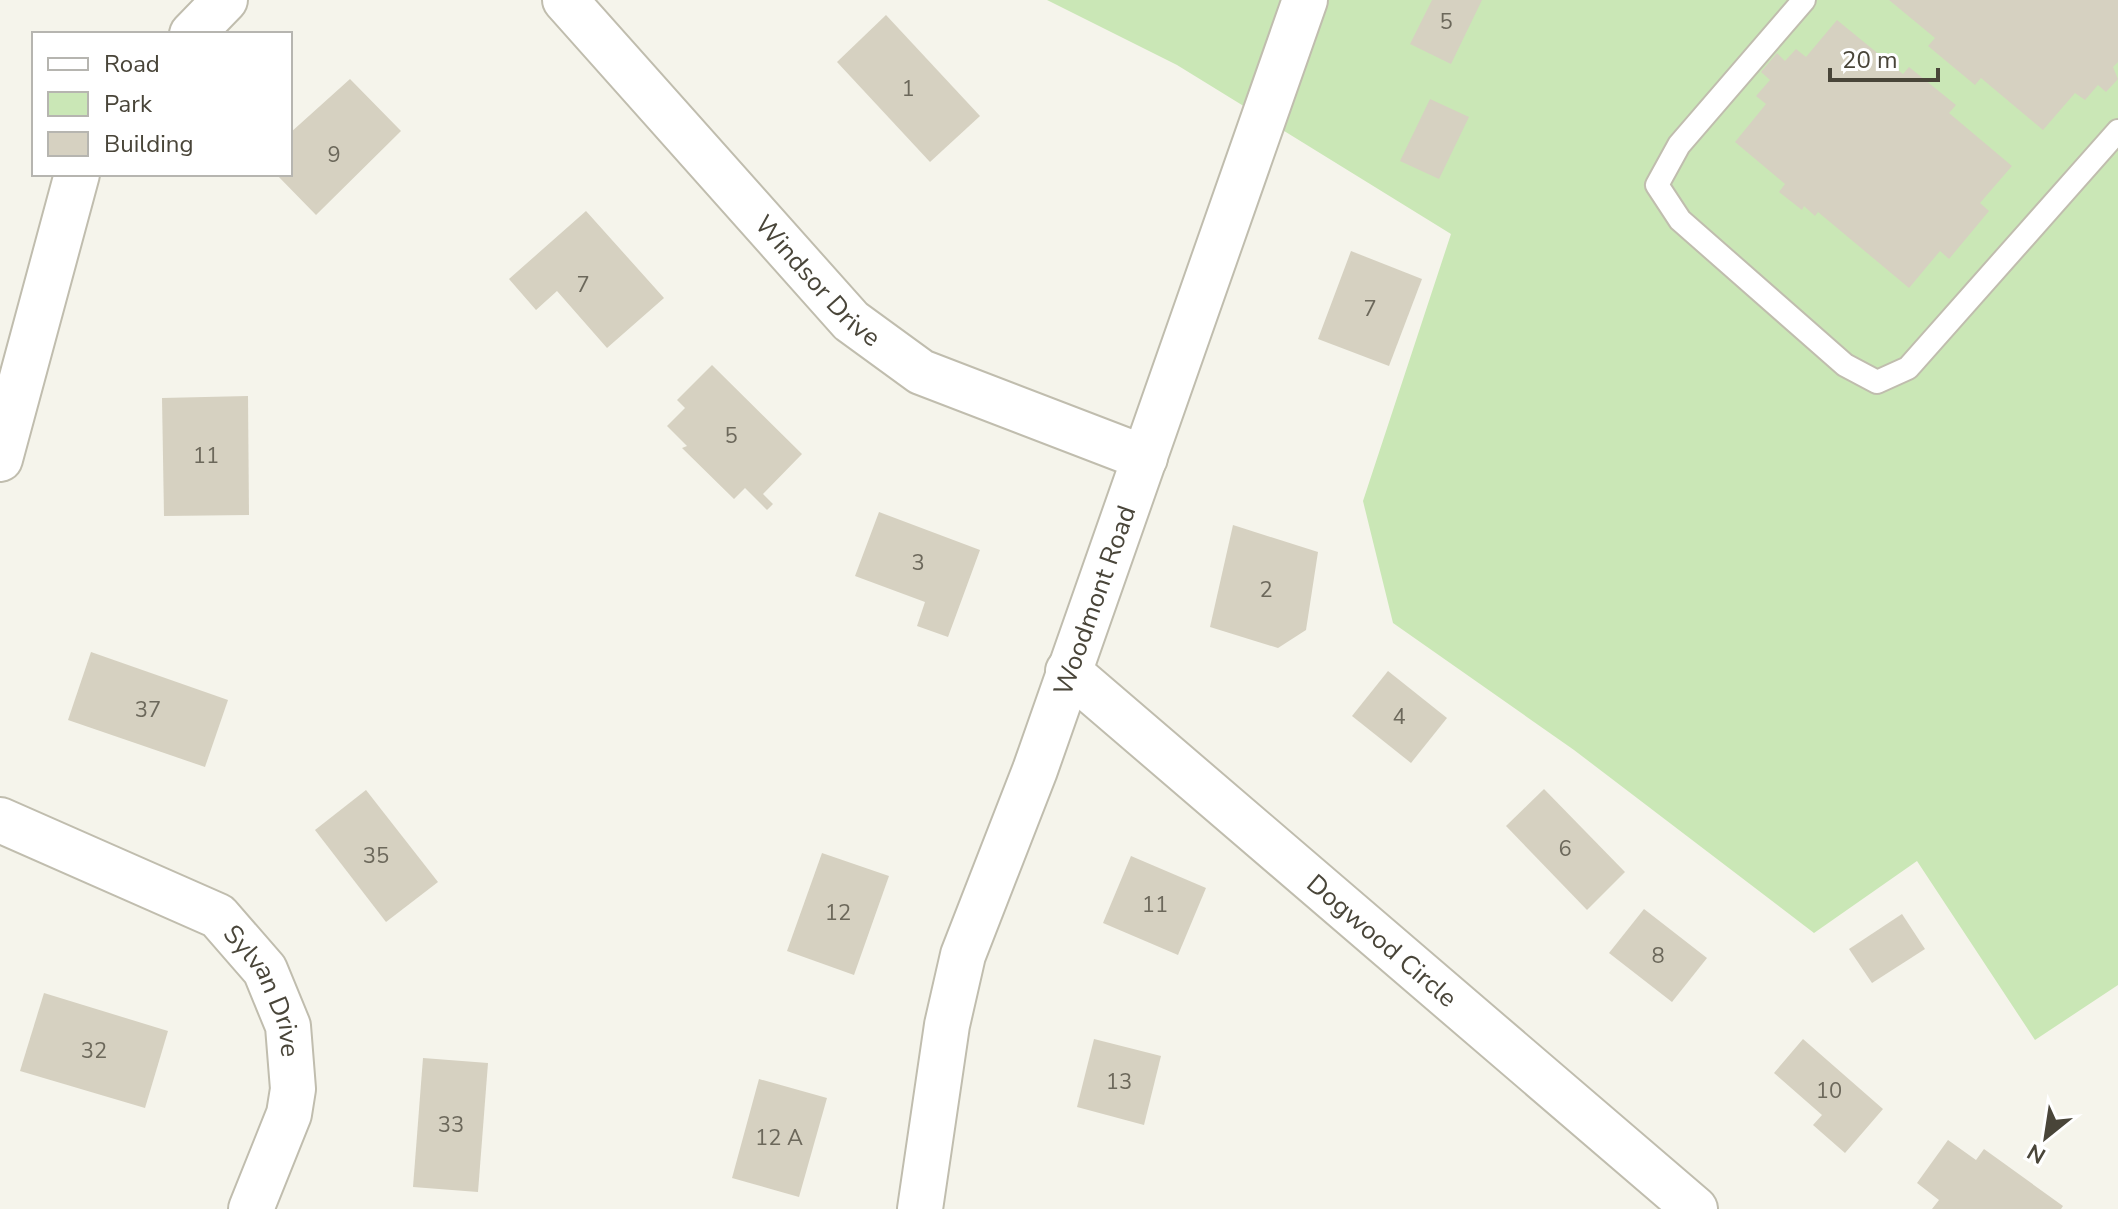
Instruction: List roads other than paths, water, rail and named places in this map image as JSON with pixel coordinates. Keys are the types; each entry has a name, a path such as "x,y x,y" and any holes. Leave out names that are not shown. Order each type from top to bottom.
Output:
{"street":[{"path":"194,32 225,0"},
{"name":"Windsor Drive","path":"565,0 851,321 921,372 1145,458"},
{"name":"Woodmont Road","path":"920,1209 941,1057 963,955 1018,817 1305,0"},
{"path":"0,459 76,176"},
{"name":"Dogwood Circle","path":"1068,671 1695,1209"},
{"name":"Sylvan Drive","path":"0,820 218,916 265,970 288,1026 293,1089 289,1114 251,1209"}],"lane":[{"path":"1804,0 1679,145 1657,185 1680,220 1845,365 1877,382 1908,368 2118,131"}]}
